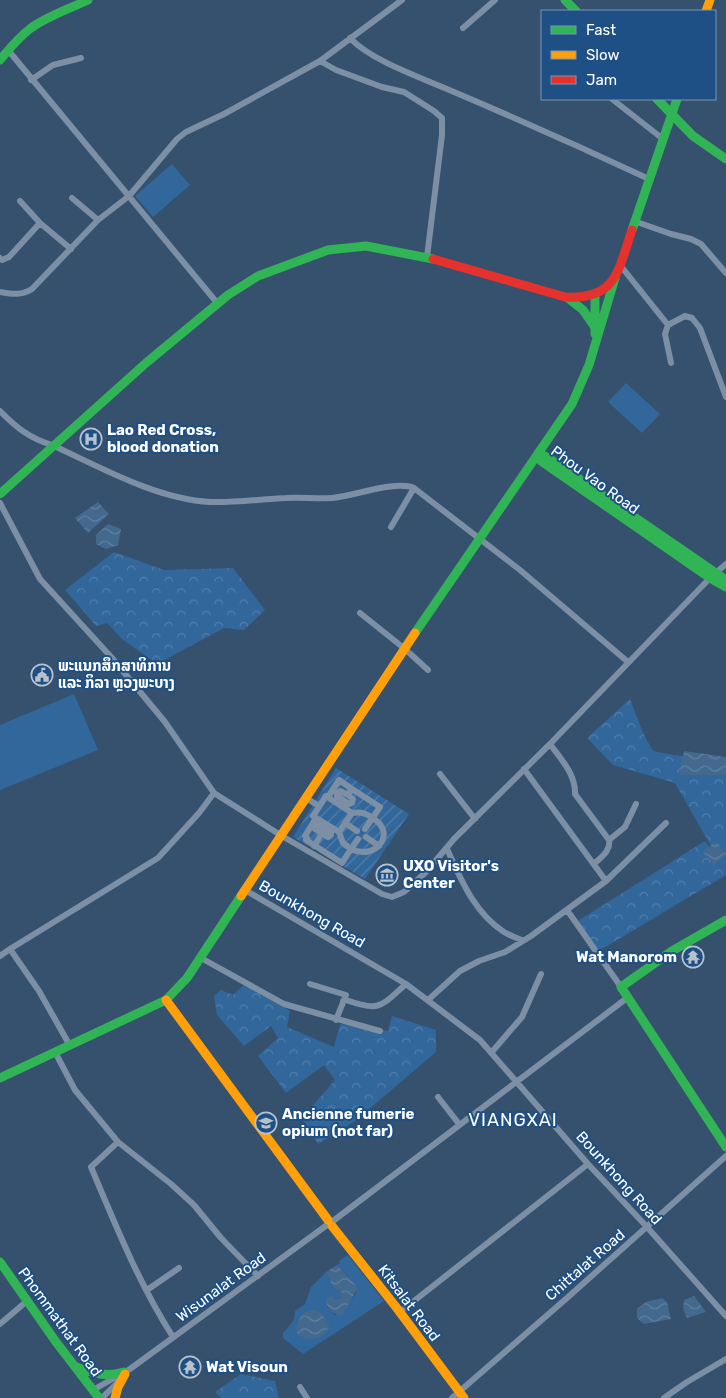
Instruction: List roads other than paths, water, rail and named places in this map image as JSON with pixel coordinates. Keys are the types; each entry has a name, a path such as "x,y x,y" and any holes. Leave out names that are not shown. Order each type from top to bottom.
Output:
{"street":[{"path":"0,60 30,29 88,0"},
{"path":"0,292 16,295 28,291 71,250 98,220 129,196 177,139 186,132 224,114 320,61 402,0"},
{"path":"463,28 495,0"},
{"path":"565,0 575,10"},
{"path":"350,38 358,46 388,63 539,128 650,179"},
{"path":"8,50 218,304"},
{"path":"31,80 53,65 81,58"},
{"path":"320,61 336,70 382,87 404,92 442,118 442,135 426,258"},
{"path":"613,100 663,139"},
{"path":"658,100 693,136 726,159"},
{"path":"0,1078 166,1000 188,978 479,538 572,404 583,382 614,278 677,100"},
{"path":"72,198 98,220"},
{"path":"20,200 40,223 71,250"},
{"path":"634,221 701,244 726,272"},
{"path":"0,258 2,260 10,257 40,223"},
{"path":"0,494 146,363 218,304 258,276 328,250 366,246 383,248 426,258 565,297 579,298 598,294 614,278"},
{"path":"620,264 668,326"},
{"path":"594,349 598,294"},
{"path":"594,349 601,311 598,294"},
{"path":"565,297 582,306 595,329"},
{"path":"671,363 665,334 668,326 685,316 692,318 700,328 726,397"},
{"path":"0,411 21,431 39,441 138,483 169,494 203,501 293,497 331,498 398,486 414,488 520,570 628,662"},
{"name":"Phou Vao Road","path":"538,453 726,587"},
{"path":"391,527 414,488"},
{"path":"0,503 40,579 112,658 165,722 214,793 282,836 382,894 392,897 404,892 426,872 454,839 726,564"},
{"name":"Phou Vao Road","path":"713,576 726,580"},
{"path":"360,613 428,670"},
{"path":"550,744 566,766 576,785 575,794 610,845 594,864"},
{"path":"524,769 606,881"},
{"path":"440,774 475,819"},
{"path":"328,798 339,780 380,807 365,829"},
{"path":"348,795 352,789"},
{"path":"0,956 158,858 199,814 214,793"},
{"path":"316,818 339,832 343,843 351,849 360,854 371,852 379,846 384,832 382,824 366,813 352,812 326,796 314,816 316,818 305,836 306,840 342,862 351,849 358,839"},
{"path":"306,798 320,806"},
{"path":"608,840 625,827 636,804"},
{"path":"339,832 352,812"},
{"path":"346,823 357,831"},
{"path":"428,1000 460,970 479,960 505,952 531,936 606,881 666,823"},
{"path":"314,846 322,833"},
{"path":"366,837 379,846"},
{"path":"447,849 467,892 485,916 504,932 522,940"},
{"name":"Bounkhong Road","path":"245,890 406,984 480,1040 588,1164 726,1316"},
{"path":"567,910 621,987 726,1147"},
{"path":"621,987 678,946 726,920"},
{"path":"10,949 39,991 69,1044"},
{"path":"201,958 284,1004 380,1031"},
{"path":"492,1053 522,1017 541,974"},
{"path":"310,984 344,994 346,997 336,1020"},
{"path":"343,1001 346,1000 366,1007 376,1007 386,1002 406,984"},
{"name":"Wisunalat Road","path":"98,1395 126,1372 330,1223 627,998"},
{"name":"Kitsalat Road","path":"166,1000 330,1223 462,1395"},
{"path":"55,1052 75,1090 118,1142 194,1205 220,1238 258,1276"},
{"path":"438,1097 460,1124"},
{"path":"118,1142 91,1167 131,1261 156,1310 173,1338"},
{"name":"Chittalat Road","path":"452,1398 462,1395 726,1156"},
{"path":"400,1312 588,1164"},
{"name":"Phommathat Road","path":"0,1262 74,1366 98,1395"},
{"path":"147,1290 179,1268"},
{"path":"0,1324 27,1301"},
{"path":"664,1398 726,1359"},
{"path":"74,1366 86,1372 104,1376 126,1372"},
{"path":"115,1398 118,1387 126,1372"},
{"name":"Wisunalat Road","path":"98,1395 126,1372"},
{"path":"300,1387 307,1398"}],"water":[{"path":"98,502 109,514 88,533 75,518"},
{"path":"108,524 121,529 118,545 106,549 96,544 96,535"},
{"path":"684,751 726,757 726,775 679,775"},
{"path":"716,841 726,855 714,865 703,852"},
{"path":"337,1265 356,1285 357,1289 341,1315 335,1314 330,1310 326,1301 327,1298 332,1296 334,1299 341,1298 342,1295 341,1291 334,1289 326,1272"},
{"path":"694,1296 706,1312 687,1318 683,1309 684,1300"},
{"path":"662,1298 667,1302 671,1319 644,1324 637,1318 637,1309 646,1302"},
{"path":"313,1310 321,1313 324,1317 329,1325 327,1330 321,1337 312,1339 298,1335 296,1329 298,1322 306,1312"}],"place":[{"name":"Lao Red Cross, blood donation","path":"91,439"},
{"name":"ພະແນກສຶກສາທິການ ແລະ ກິລາ ຫຼວງພະບາງ","path":"42,675"},
{"name":"UXO Visitor's Center","path":"387,875"},
{"name":"Wat Manorom","path":"693,957"},
{"name":"Ancienne fumerie opium (not far)","path":"266,1123"},
{"name":"Wat Visoun","path":"190,1367"}],"district":[{"name":"VIANGXAI","path":"513,1120"}]}
